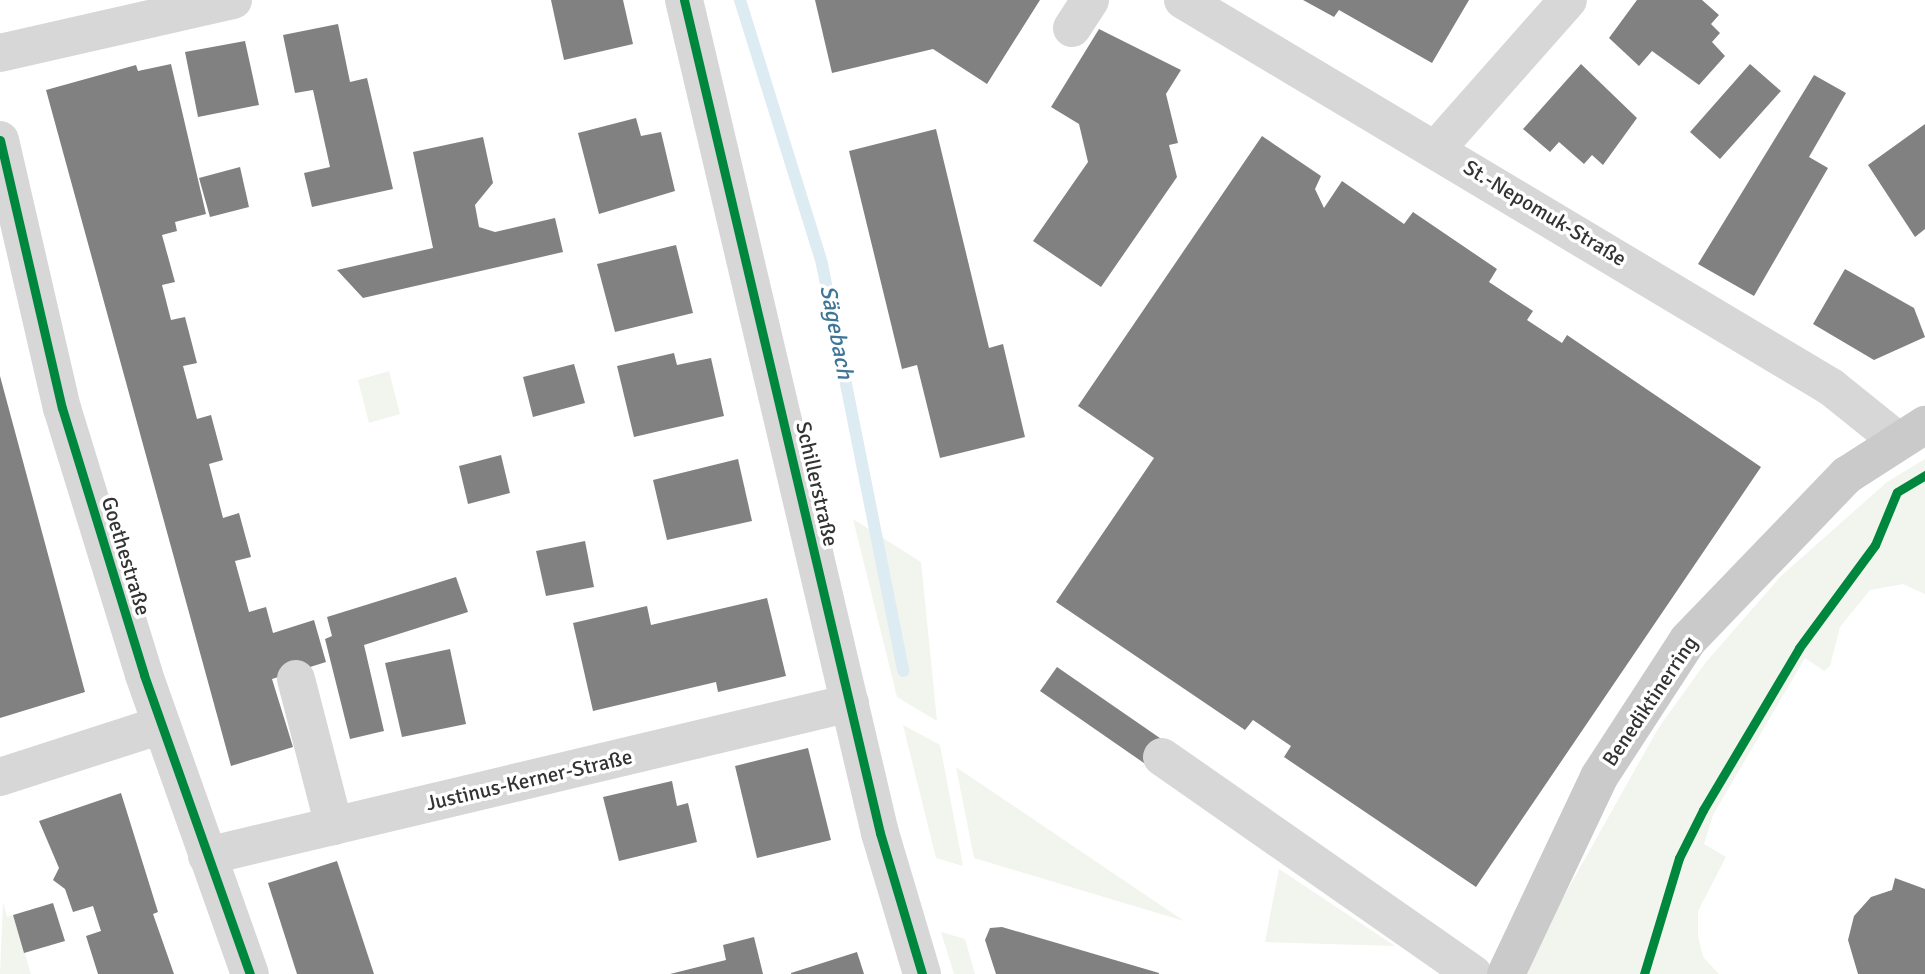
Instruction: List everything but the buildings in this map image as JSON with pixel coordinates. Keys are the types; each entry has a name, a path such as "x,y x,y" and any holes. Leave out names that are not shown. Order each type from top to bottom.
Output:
{"main road":[{"name":"Benediktinerring","path":"1506,974 1599,777 1688,640 1838,484 1911,433"}],"street":[{"path":"0,53 233,0"},
{"name":"Schillerstraße","path":"684,0 850,703 922,974"},
{"name":"St.-Nepomuk-Straße","path":"1183,0 1438,147 1911,433"},
{"path":"1438,147 1567,0"},
{"name":"Goethestraße","path":"0,140 62,408 160,725 250,974"},
{"path":"296,680 334,826"},
{"name":"Justinus-Kerner-Straße","path":"207,856 850,703"},
{"path":"0,777 160,725"},
{"path":"1162,757 1473,974"}],"shaded area":[{"path":"389,371 400,414 369,423 358,380"},
{"path":"1925,459 1925,594 1903,584 1870,590 1840,627 1830,666 1824,671 1805,658 1713,815 1704,844 1726,857 1698,911 1698,936 1703,957 1719,974 1527,974 1541,937 1659,727 1706,662 1781,576 1887,482"},
{"path":"853,519 921,562 937,721 897,697"},
{"path":"903,725 940,745 963,866 936,858"},
{"path":"956,767 1184,921 974,858"},
{"path":"1279,869 1395,946 1265,942"},
{"path":"3,902 7,917 13,915 31,974 0,974"},
{"path":"941,932 965,939 975,974 954,974"}],"waterway":[{"name":"Sägebach","path":"740,0 822,264 903,671"}],"cycle path":[{"path":"684,0 880,833 922,974"},
{"path":"0,140 62,408 144,675 250,974"},
{"path":"1644,974 1679,858 1703,810 1799,648 1875,545 1897,492 1925,475"}]}
